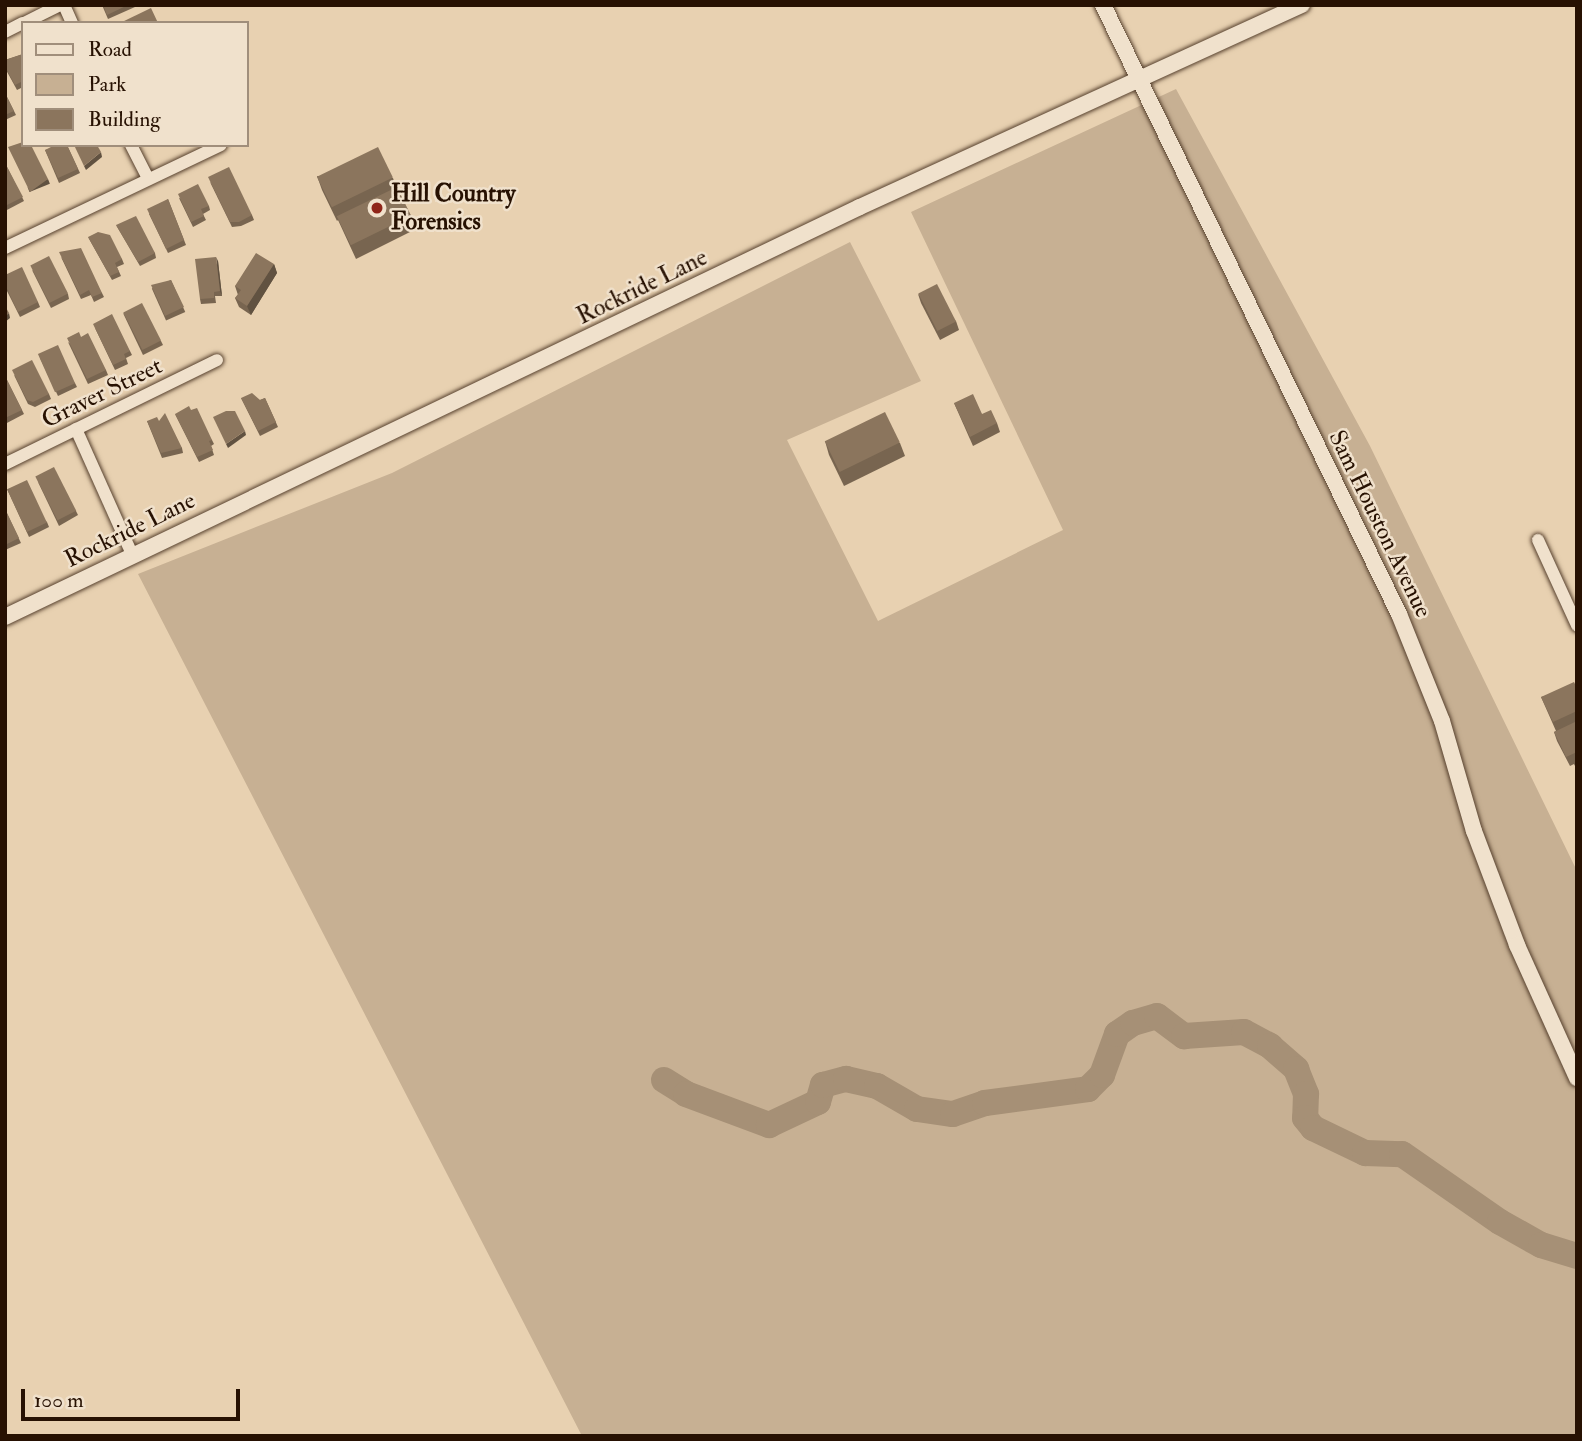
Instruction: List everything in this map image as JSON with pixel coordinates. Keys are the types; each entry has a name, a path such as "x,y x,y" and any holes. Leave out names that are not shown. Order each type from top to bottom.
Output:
{"street":[{"path":"27,21 62,5 71,21"},
{"name":"Sam Houston Avenue","path":"1103,5 1399,614 1442,721 1474,831 1517,945 1577,1078"},
{"name":"Rockride Lane","path":"5,617 860,207 1140,82 1303,5"},
{"path":"5,32 21,24"},
{"path":"132,147 148,179"},
{"path":"5,248 217,147"},
{"name":"Graver Street","path":"5,464 217,360"},
{"path":"76,429 132,554"},
{"path":"1538,540 1572,603 1577,625"}],"green space":[{"path":"1176,89 1370,446 1577,871 1577,1436 582,1436 138,574 392,473 850,242 921,381 787,440 878,621 1063,530 911,212"}],"building":[{"path":"103,5 128,5 107,15"},
{"path":"151,8 157,21 124,21"},
{"path":"21,55 21,82 15,85 5,67 5,60"},
{"path":"5,93 14,111 5,115"},
{"path":"21,143 21,147 32,147 48,179 30,192 8,147"},
{"path":"51,147 68,147 78,169 58,178 45,150"},
{"path":"75,147 98,147 101,152 84,166"},
{"path":"378,147 393,178 332,207 317,177"},
{"path":"5,163 23,197 5,206"},
{"path":"229,167 252,215 239,222 230,222 208,177"},
{"path":"198,184 209,206 201,209 204,216 191,222 178,194"},
{"path":"397,187 411,216 351,245 337,216"},
{"path":"168,199 184,240 166,249 147,209"},
{"path":"136,216 155,253 138,262 116,225"},
{"path":"98,232 110,235 122,259 115,263 119,272 110,276 88,237"},
{"path":"81,248 102,293 92,297 89,290 80,295 59,252"},
{"path":"256,253 274,264 247,306 235,298 241,290 235,286"},
{"path":"49,256 68,293 49,303 30,266"},
{"path":"216,257 220,291 214,292 214,298 200,299 195,259"},
{"path":"22,267 38,302 18,312 5,285 5,275"},
{"path":"171,280 184,307 165,316 151,285"},
{"path":"937,284 956,321 937,331 918,294"},
{"path":"142,303 161,340 142,350 123,313"},
{"path":"112,314 130,351 124,354 126,359 113,365 93,324"},
{"path":"79,332 81,337 88,333 106,370 87,379 67,338"},
{"path":"58,345 75,383 55,392 38,354"},
{"path":"32,360 49,394 33,402 27,400 12,370"},
{"path":"5,376 22,410 5,418"},
{"path":"252,393 260,400 265,398 276,422 258,431 241,398"},
{"path":"973,394 982,414 991,410 997,423 970,437 954,403"},
{"path":"189,406 191,410 197,408 212,440 209,441 213,450 197,457 175,414"},
{"path":"226,411 235,411 245,431 226,444 213,417"},
{"path":"885,412 900,443 840,472 825,441"},
{"path":"165,413 182,448 161,453 147,421 157,417 159,421"},
{"path":"54,467 76,511 58,520 35,477"},
{"path":"27,480 47,523 27,532 7,489"},
{"path":"5,509 19,538 5,545"},
{"path":"1574,682 1577,688 1577,711 1553,722 1541,697"},
{"path":"1577,721 1577,752 1566,757 1554,732"}],"waterway":[{"path":"664,1080 686,1094 769,1125 818,1102 823,1085 846,1079 877,1086 917,1109 953,1114 985,1103 1088,1089 1102,1075 1117,1034 1133,1023 1157,1016 1184,1036 1244,1032 1270,1046 1296,1069 1306,1094 1305,1118 1313,1128 1365,1153 1402,1154 1500,1222 1541,1245 1577,1256"}],"place":[{"name":"Hill Country Forensics","path":"377,208"}]}
